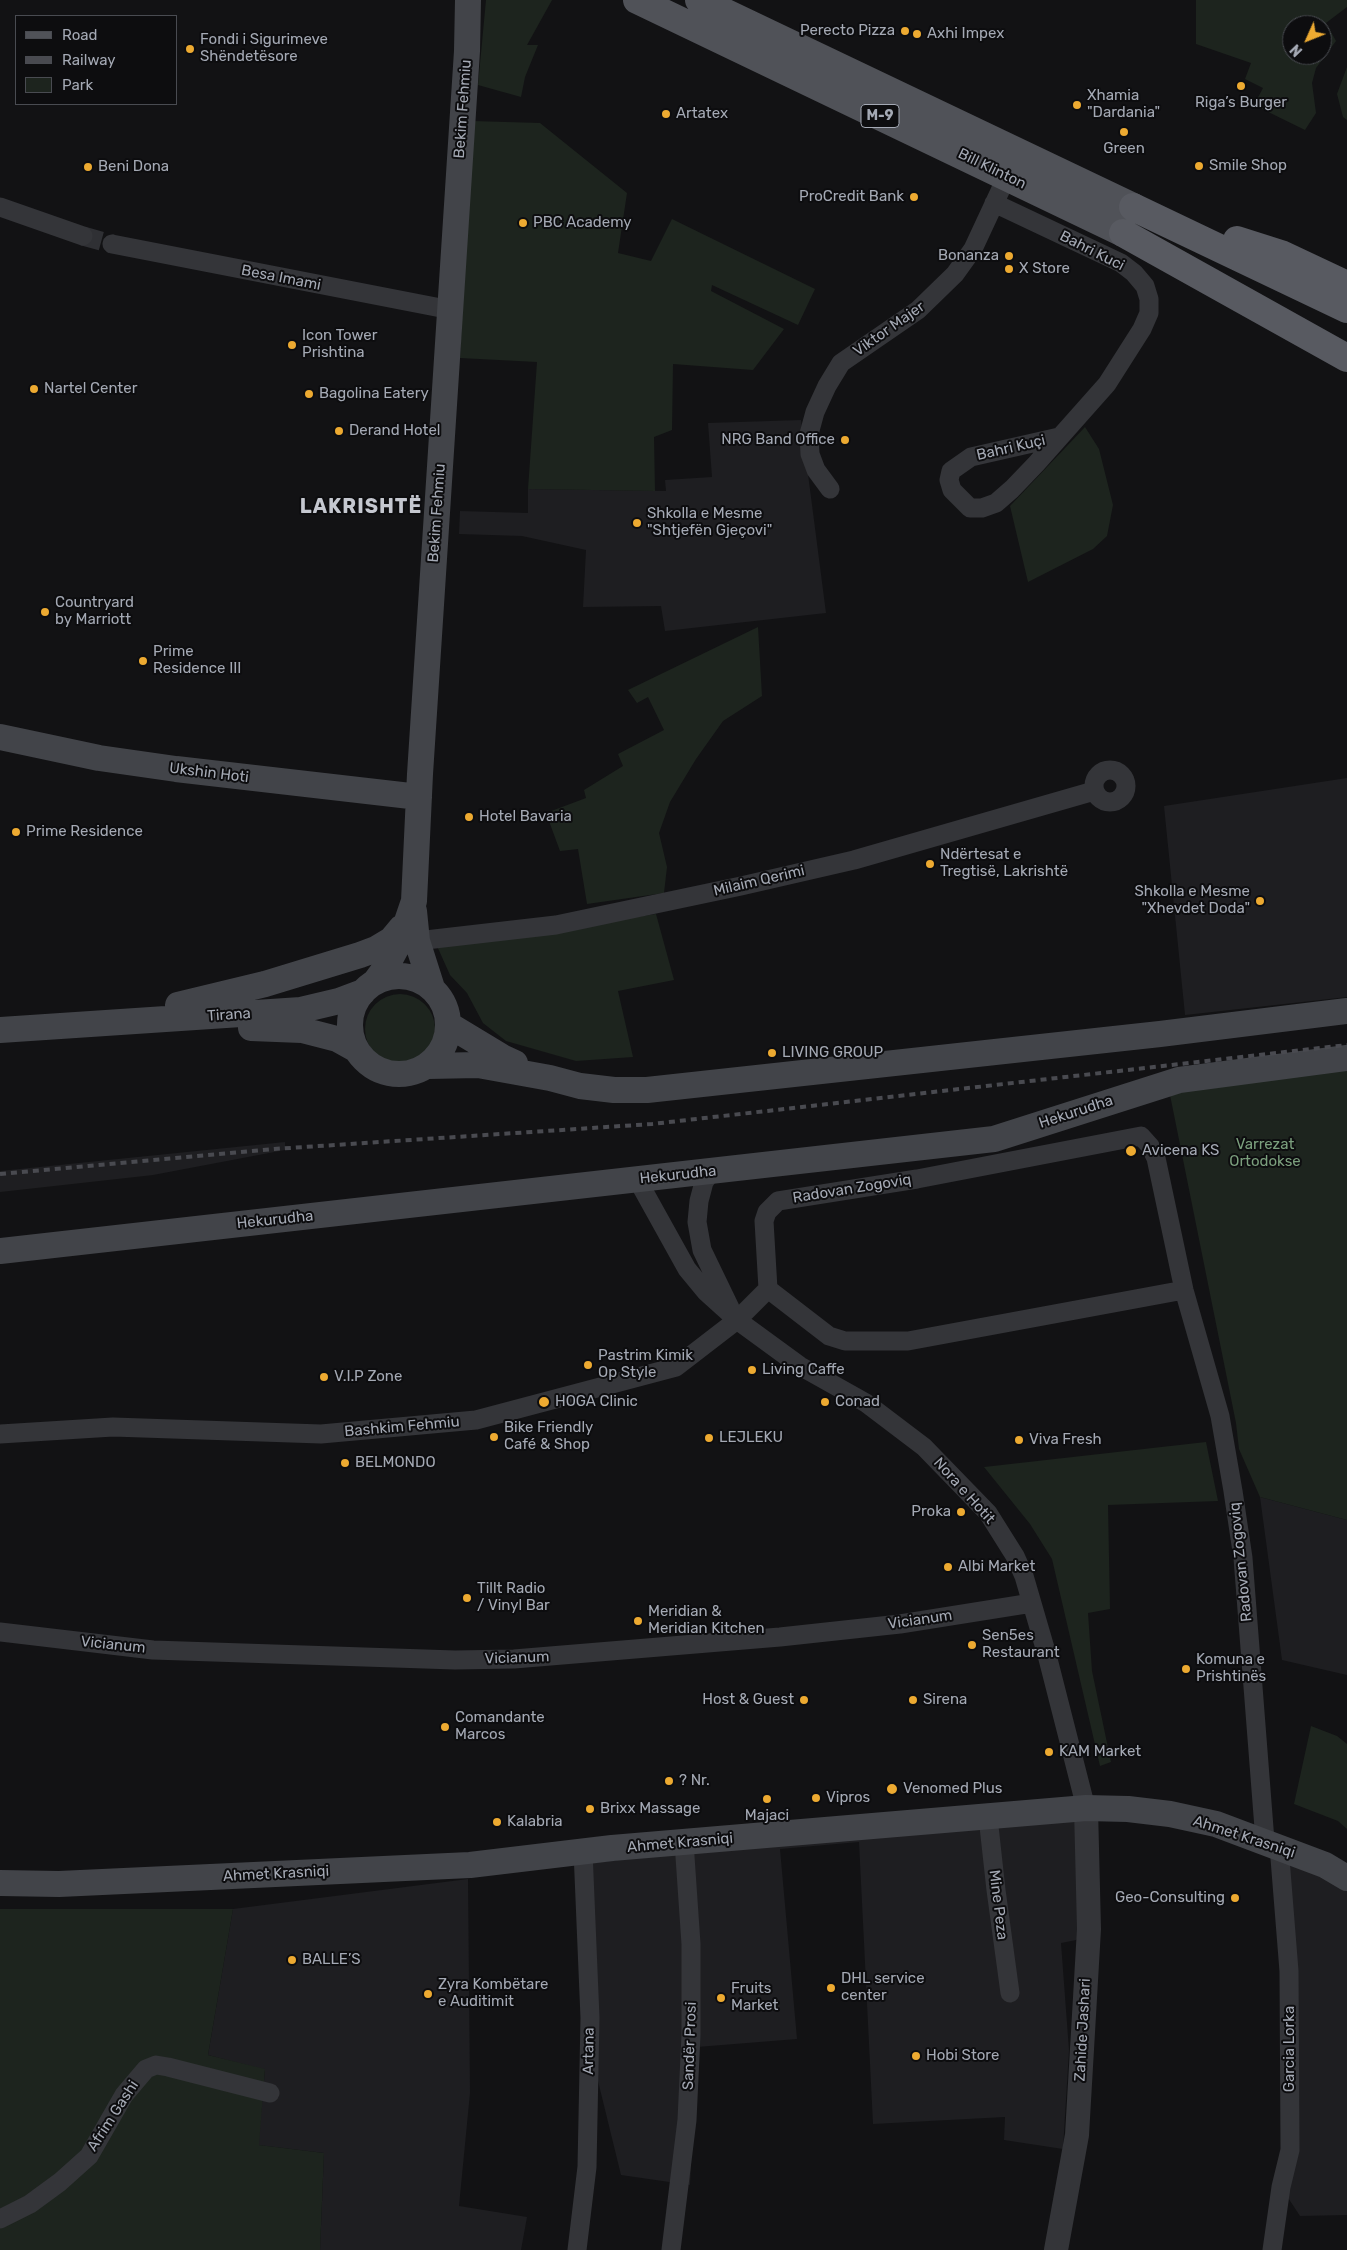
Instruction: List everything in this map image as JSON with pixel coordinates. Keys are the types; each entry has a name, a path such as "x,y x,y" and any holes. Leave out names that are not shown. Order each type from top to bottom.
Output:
{"highway":[{"path":"1133,207 1261,239 1347,267"},
{"path":"1133,207 1281,254 1347,285"},
{"name":"Bill Klinton","path":"1133,207 1347,309"},
{"path":"1123,233 1347,358"},
{"name":"Bill Klinton","path":"1123,233 1347,338"}],"main road":[{"name":"Bekim Fehmiu","path":"432,988 416,942 413,906 467,51 468,0"},
{"name":"Bill Klinton","path":"637,0 1008,176 1123,233"},
{"name":"Bill Klinton","path":"700,0 1133,207"},
{"name":"Ukshin Hoti","path":"0,737 99,758 176,769 419,796"},
{"name":"Bekim Fehmiu","path":"369,987 386,966 401,939 413,906"},
{"path":"93,1024 266,984 376,949 391,940 402,927 413,906"},
{"path":"391,976 407,976 420,980 432,988 444,1005 449,1025 446,1042 440,1054 428,1066 413,1073 396,1075 379,1071 365,1062 355,1049 350,1034 350,1019 354,1004 369,987 391,976"},
{"name":"Tirana","path":"0,1030 301,1010 339,1001 369,987"},
{"path":"428,1066 478,1065 550,1078 580,1086 614,1090 647,1090 1151,1036 1347,1011"},
{"name":"Tirana","path":"93,1024 302,1030 337,1039 355,1049"},
{"path":"449,1025 502,1057 550,1078"},
{"name":"Hekurudha","path":"0,1251 994,1139 1179,1080 1347,1058"},
{"name":"Ahmet Krasniqi","path":"0,1883 59,1884 470,1865 583,1851 1086,1808 1128,1809 1170,1814 1216,1824 1325,1865 1347,1878"}],"street":[{"name":"Viktor Majer","path":"830,489 816,470 810,454 809,434 814,412 827,386 841,363 918,310 955,274 973,249 1008,176"},
{"name":"Bahri Kuci","path":"994,203 1121,263 1134,273 1145,286 1148,299 1149,313 1142,329"},
{"path":"0,207 83,236"},
{"name":"Besa Imami","path":"112,244 382,297 450,308"},
{"name":"Bahri Kuçi","path":"1059,437 971,458 951,471 949,480 952,490 970,508 982,508 996,503 1059,437 1107,384 1142,329"},
{"name":"Milaim Qerimi","path":"416,942 556,926 741,886 854,860 1094,791"},
{"name":"Radovan Zogoviq","path":"768,1289 764,1221 767,1212 778,1201 917,1179 1141,1136 1150,1146 1156,1158 1184,1290 1220,1416 1243,1558 1272,1844"},
{"name":"Nora e Hotit","path":"711,1172 704,1182 699,1201 697,1222 702,1250 737,1320"},
{"name":"Nora e Hotit","path":"636,1179 687,1268 706,1292 737,1320 800,1366 866,1403 924,1447 988,1513 1015,1556 1032,1603 1048,1655 1086,1808"},
{"path":"768,1289 829,1336 845,1340 908,1341 1184,1290"},
{"name":"Bashkim Fehmiu","path":"0,1434 113,1427 321,1434 476,1420 676,1367 737,1320 768,1289"},
{"name":"Vicianum","path":"0,1632 153,1650 455,1660 514,1659 780,1637 900,1624 1032,1603"},
{"name":"Zahide Jashari","path":"1056,2250 1077,2135 1089,1929 1086,1808"},
{"name":"Mine Peza","path":"988,1817 1010,1993"},
{"name":"Sandër Prosi","path":"671,2250 687,2120 691,2035 691,1944 684,1842"},
{"name":"Garcia Lorka","path":"1272,1844 1290,1971 1290,2150 1281,2188 1272,2250"},
{"name":"Artana","path":"577,2250 587,2167 590,2027 589,1961 583,1851"},
{"name":"Afrim Gashi","path":"0,2219 30,2204 60,2182 88,2156 124,2095 146,2069 156,2065 168,2067 270,2093"}],"shaded area":[{"name":"Shkolla e Mesme \"Shtjefën Gjeçovi\"","path":"801,420 826,613 665,631 661,606 583,607 586,550 522,536 459,534 460,511 528,513 528,489 666,491 665,480 712,477 708,423"},
{"name":"Shkolla e Mesme \"Xhevdet Doda\"","path":"1347,778 1347,997 1185,1015 1164,806"},
{"path":"285,1142 285,1150 153,1175 0,1192 0,1171"},
{"path":"1260,1497 1347,1520 1347,1675 1282,1660"},
{"path":"1086,1808 1089,1929 1076,1940 1061,1943 1069,2050 1063,2149 1004,2140 1005,2117 873,2124 859,1842 780,1849 797,2039 697,2047 690,2185 621,2175 598,2081 590,1863"},
{"path":"1273,1852 1347,1878 1347,2215 1300,2216 1281,2187 1290,2150"},
{"path":"468,1879 470,2093 459,2206 527,2217 521,2250 320,2250 324,2153 258,2145 265,2070 208,2055 233,1909"}],"green space":[{"path":"486,0 552,0 527,45 538,45 525,77 521,97 478,85"},
{"path":"1196,0 1347,0 1347,7 1332,18 1332,15 1282,15 1282,65 1318,65 1312,83 1316,113 1305,130 1254,105 1263,88 1245,79 1251,63 1196,44"},
{"path":"1332,34 1336,41 1332,46"},
{"path":"1347,67 1347,120 1343,117 1337,94"},
{"path":"472,121 540,123 627,193 618,253 651,261 672,219 815,289 798,325 712,285 711,291 784,329 753,370 673,364 672,430 654,437 655,491 528,489 537,362 460,358"},
{"path":"1085,427 1099,449 1113,505 1107,536 1093,549 1028,582 1010,506"},
{"path":"758,627 762,696 723,721 696,759 670,802 659,833 667,867 664,893 587,904 578,849 560,851 546,813 586,798 584,790 623,766 618,754 664,730 648,697 637,703 628,690"},
{"path":"656,914 674,980 618,991 633,1057 576,1061 506,1041 483,1023 467,993 450,975 437,946"},
{"path":"393,994 407,994 420,1000 429,1009 435,1022 433,1042 425,1054 407,1064 393,1064 380,1058 371,1049 365,1036 365,1022 371,1009 380,1000"},
{"name":"Varrezat Ortodokse","path":"1347,1061 1347,1520 1260,1497 1239,1449 1236,1423 1167,1080"},
{"path":"1206,1442 1218,1501 1108,1505 1110,1609 1088,1613 1092,1671 1111,1762 1100,1766 1052,1559 1030,1524 984,1467"},
{"path":"1311,1726 1337,1736 1347,1744 1347,1829 1338,1821 1294,1804"},
{"path":"0,1909 233,1909 208,2055 265,2069 259,2145 324,2153 320,2250 0,2250"}],"tunnel":[{"path":"83,236 112,244"}],"railway":[{"path":"0,1174 274,1149 652,1124 1347,1045"}],"place":[{"name":"Perecto Pizza","path":"905,31"},
{"name":"Axhi Impex","path":"917,34"},
{"name":"Fondi i Sigurimeve Shëndetësore","path":"190,49"},
{"name":"Riga’s Burger","path":"1241,86"},
{"name":"Xhamia \"Dardania\"","path":"1077,105"},
{"name":"Artatex","path":"666,114"},
{"name":"Green","path":"1124,132"},
{"name":"Smile Shop","path":"1199,166"},
{"name":"Beni Dona","path":"88,167"},
{"name":"ProCredit Bank","path":"914,197"},
{"name":"PBC Academy","path":"523,223"},
{"name":"Bonanza","path":"1009,256"},
{"name":"X Store","path":"1009,269"},
{"name":"Icon Tower Prishtina","path":"292,345"},
{"name":"Nartel Center","path":"34,389"},
{"name":"Bagolina Eatery","path":"309,394"},
{"name":"Derand Hotel","path":"339,431"},
{"name":"NRG Band Office","path":"845,440"},
{"name":"Shkolla e Mesme \"Shtjefën Gjeçovi\"","path":"637,523"},
{"name":"Countryard by Marriott","path":"45,612"},
{"name":"Prime Residence III","path":"143,661"},
{"name":"Hotel Bavaria","path":"469,817"},
{"name":"Prime Residence","path":"16,832"},
{"name":"Ndërtesat e Tregtisë, Lakrishtë","path":"930,864"},
{"name":"Shkolla e Mesme \"Xhevdet Doda\"","path":"1260,901"},
{"name":"LIVING GROUP","path":"772,1053"},
{"name":"Avicena KS","path":"1131,1151"},
{"name":"Pastrim Kimik Op Style","path":"588,1365"},
{"name":"Living Caffe","path":"752,1370"},
{"name":"V.I.P Zone","path":"324,1377"},
{"name":"HOGA Clinic","path":"544,1402"},
{"name":"Conad","path":"825,1402"},
{"name":"Bike Friendly Café & Shop","path":"494,1437"},
{"name":"LEJLEKU","path":"709,1438"},
{"name":"Viva Fresh","path":"1019,1440"},
{"name":"BELMONDO","path":"345,1463"},
{"name":"Proka","path":"961,1512"},
{"name":"Albi Market","path":"948,1567"},
{"name":"Tillt Radio / Vinyl Bar","path":"467,1598"},
{"name":"Meridian & Meridian Kitchen","path":"638,1621"},
{"name":"Sen5es Restaurant","path":"972,1645"},
{"name":"Komuna e Prishtinës","path":"1186,1669"},
{"name":"Host & Guest","path":"804,1700"},
{"name":"Sirena","path":"913,1700"},
{"name":"Comandante Marcos","path":"445,1727"},
{"name":"KAM Market","path":"1049,1752"},
{"name":"? Nr.","path":"669,1781"},
{"name":"Venomed Plus","path":"892,1789"},
{"name":"Vipros","path":"816,1798"},
{"name":"Majaci","path":"767,1799"},
{"name":"Brixx Massage","path":"590,1809"},
{"name":"Kalabria","path":"497,1822"},
{"name":"Geo-Consulting","path":"1235,1898"},
{"name":"BALLE’S","path":"292,1960"},
{"name":"DHL service center","path":"831,1988"},
{"name":"Zyra Kombëtare e Auditimit","path":"428,1994"},
{"name":"Fruits Market","path":"721,1998"},
{"name":"Hobi Store","path":"916,2056"}],"district":[{"name":"LAKRISHTË","path":"361,507"}]}
